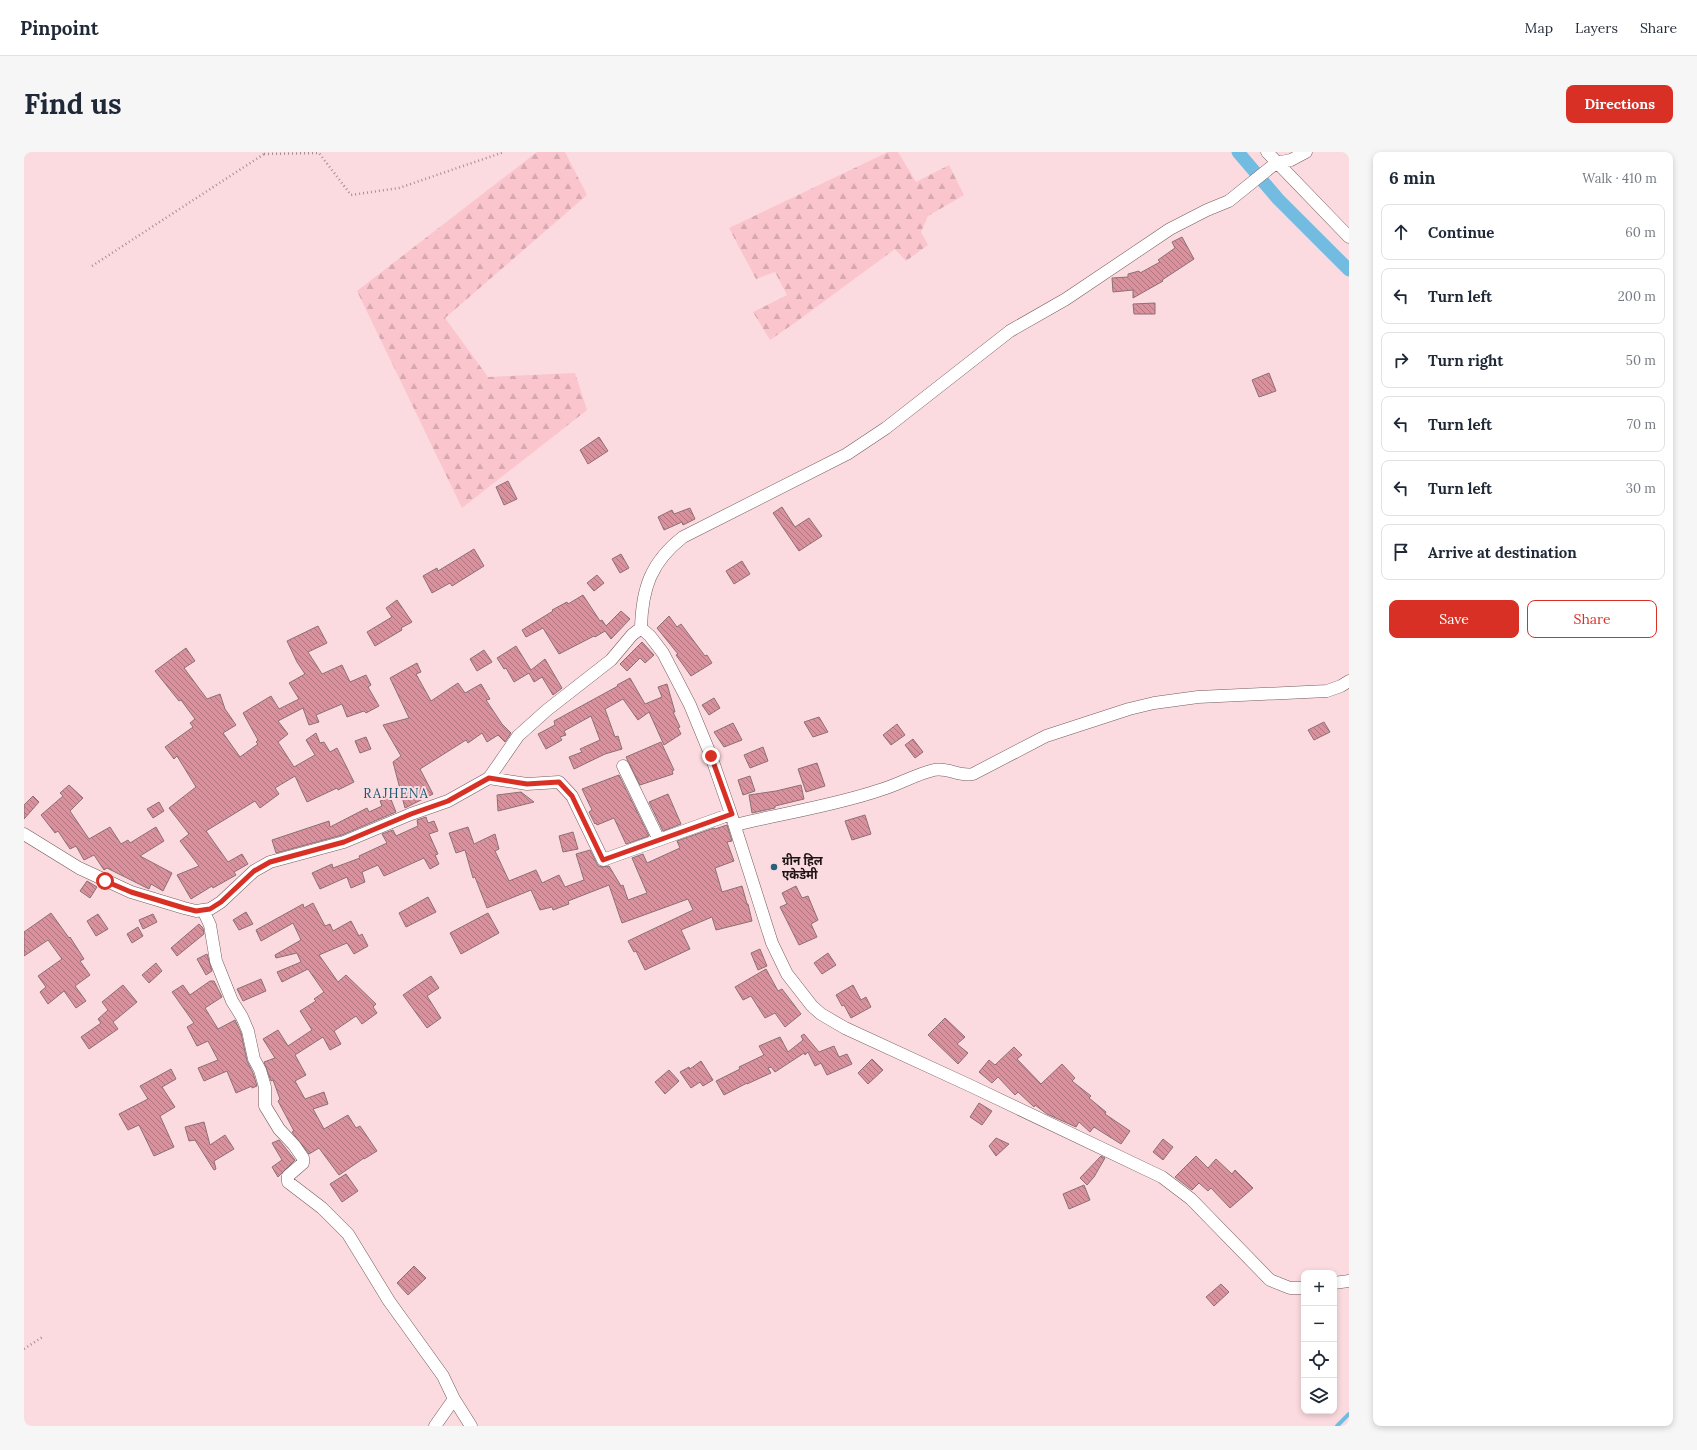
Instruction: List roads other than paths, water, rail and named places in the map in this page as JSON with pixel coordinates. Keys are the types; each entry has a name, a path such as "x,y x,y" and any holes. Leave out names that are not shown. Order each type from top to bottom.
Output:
{"street":[{"path":"1267,152 1272,165 1349,237"},
{"path":"24,834 79,868 105,881 131,892 166,903 190,910 203,910 210,909 221,902 254,871 270,862 344,842 411,814 448,801 489,778 518,736 547,710 611,660 632,635 641,628 642,604 650,576 662,556 683,537 847,454 865,443 927,397 1010,331 1066,299 1170,229 1234,198 1272,165 1291,160 1306,152"},
{"path":"641,628 650,636 663,654 690,705 711,756 733,820 763,917 780,962 798,990 821,1014 866,1038 1162,1177 1191,1199 1270,1280 1290,1288 1301,1288"},
{"path":"489,778 527,784 559,782 572,796 603,860 659,840 733,820 860,796 935,770 949,771 961,775 973,774 1046,736 1129,709 1154,703 1198,697 1327,691 1341,686 1349,681"},
{"path":"623,766 659,840"},
{"path":"203,910 210,926 216,962 232,1001 242,1017 248,1031 254,1059 260,1070 265,1087 265,1106 279,1129 294,1145 302,1158 302,1163 288,1176 288,1182 322,1208 348,1234 389,1301 443,1376 454,1399 471,1426"},
{"path":"1337,1283 1349,1281"},
{"path":"435,1426 454,1399"}],"waterway":[{"path":"1238,152 1278,199 1349,270"},
{"path":"1337,1426 1349,1414"}],"place":[{"name":"ग्रीन हिल एकेडेमी","path":"774,867"}],"district":[{"name":"RAJHENA","path":"396,793"}]}
